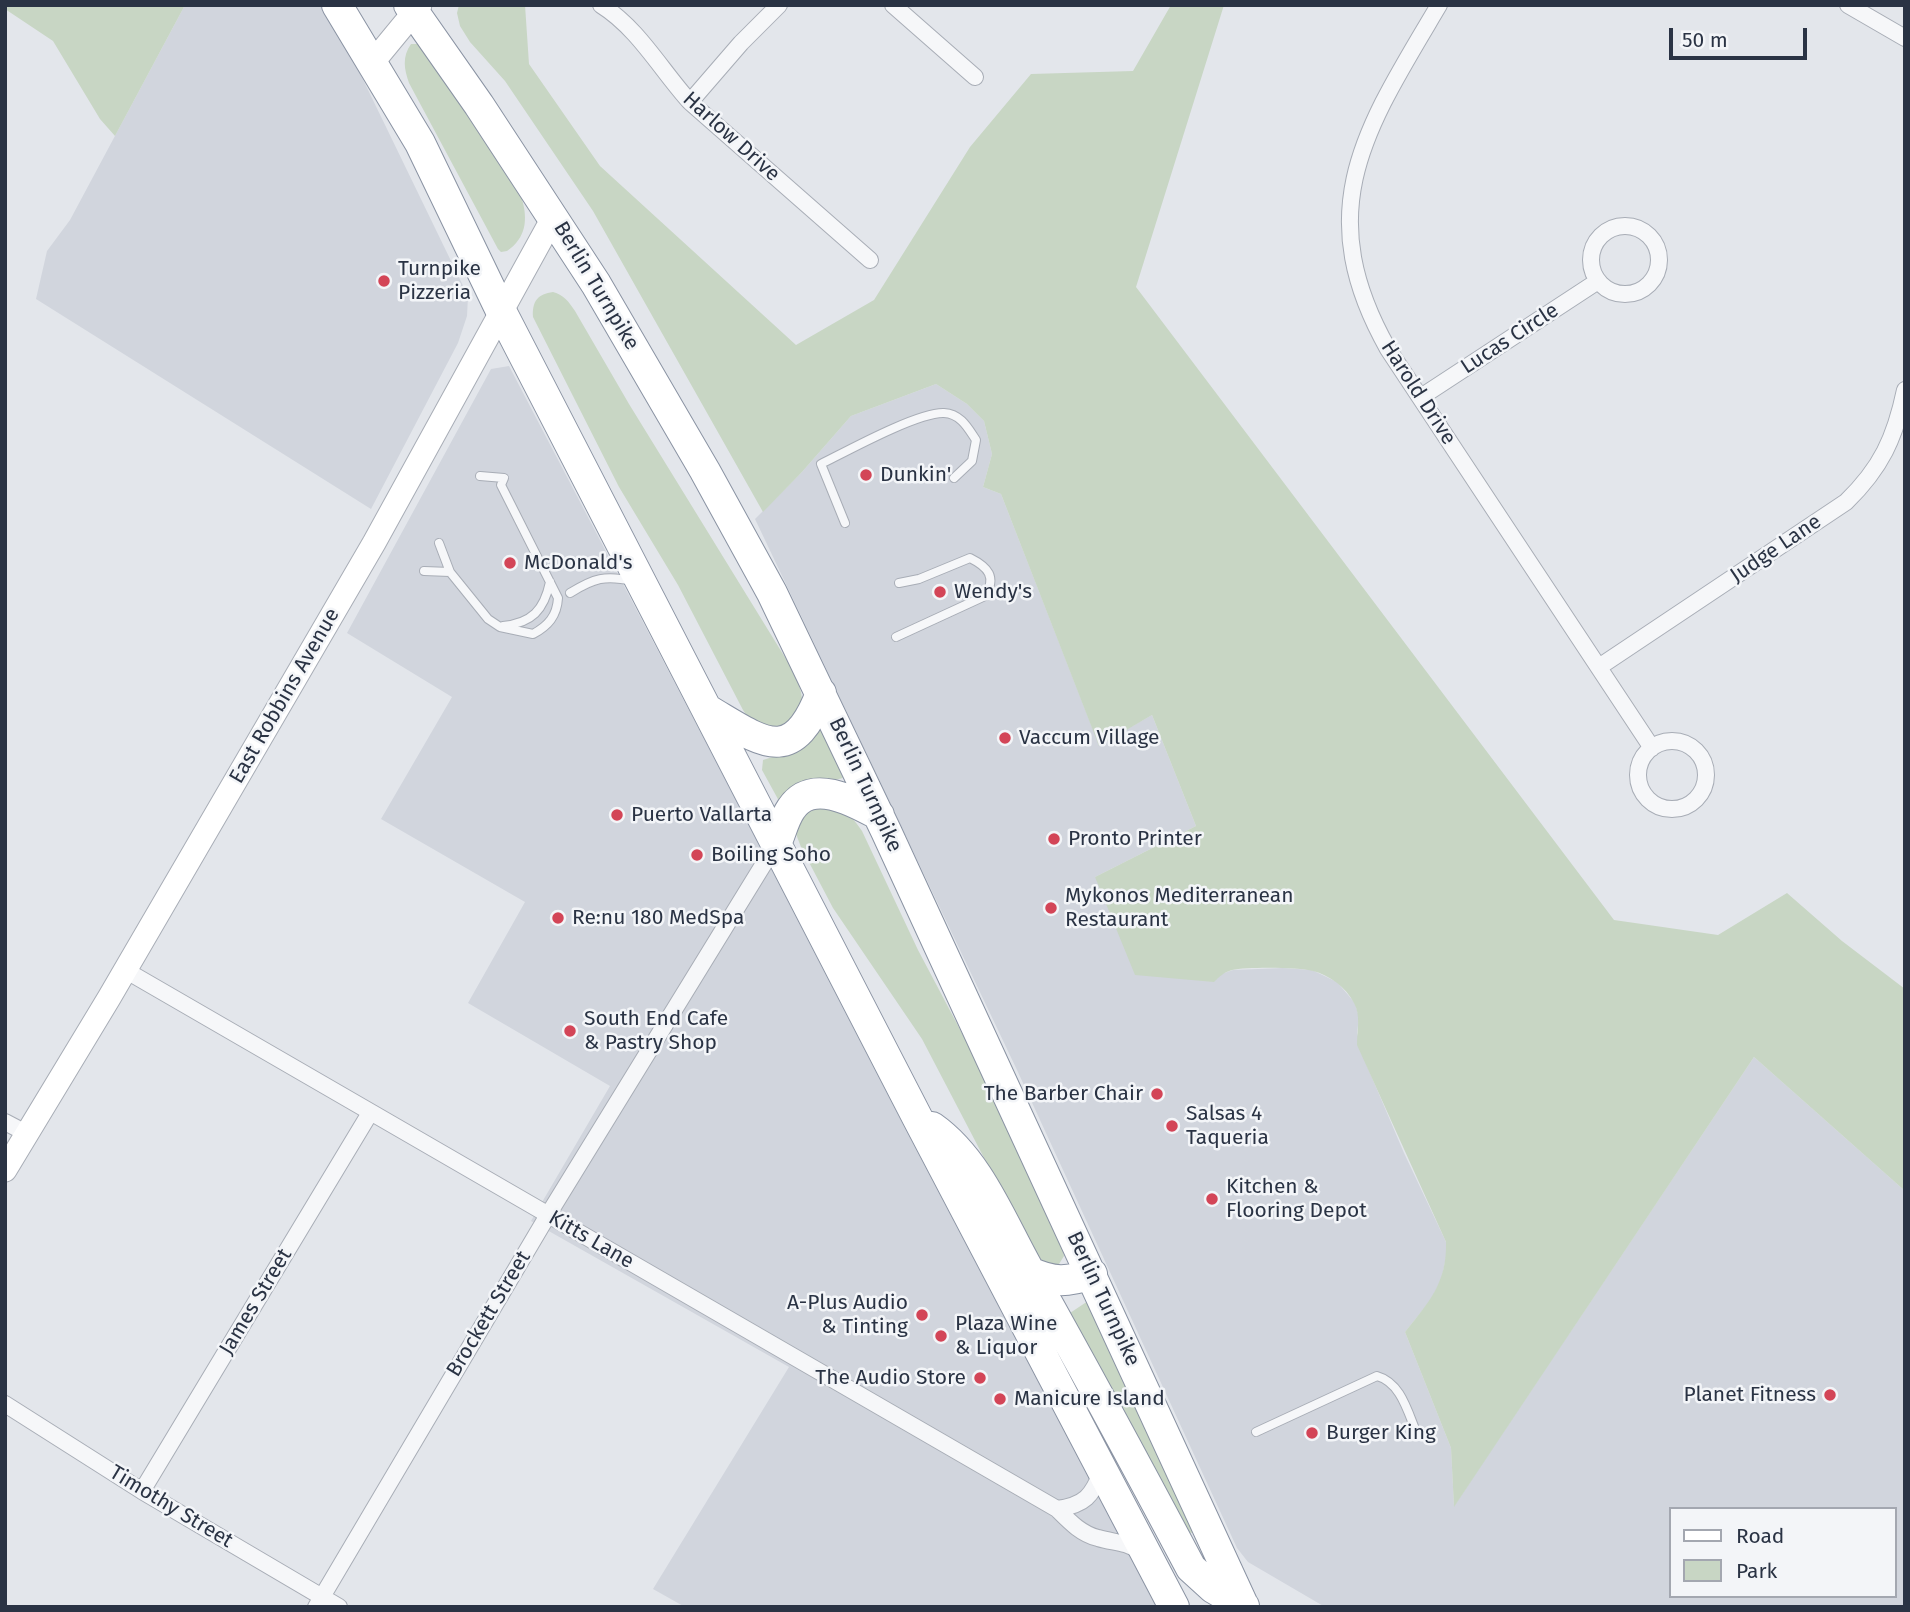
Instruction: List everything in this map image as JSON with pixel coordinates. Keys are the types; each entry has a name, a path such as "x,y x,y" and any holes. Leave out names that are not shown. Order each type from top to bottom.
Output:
{"highway":[{"path":"337,5 420,143 501,312 1174,1607"},
{"name":"Berlin Turnpike","path":"414,8 554,216 624,330 776,602 879,815 1244,1607"},
{"path":"708,710 769,743 786,741 812,717 821,693"},
{"path":"776,844 791,808 803,797 817,792 848,799 879,815"},
{"path":"917,1117 948,1138 972,1169 1089,1374 1191,1568 1213,1588 1244,1607"},
{"path":"1030,1272 1059,1282 1092,1274"}],"main road":[{"path":"373,62 414,8"},
{"name":"East Robbins Avenue","path":"5,1170 374,543 554,216"}],"street":[{"name":"Harlow Drive","path":"601,5 628,26 690,102 870,260"},
{"path":"690,102 741,43 779,5"},
{"path":"893,5 975,76"},
{"name":"Harold Drive","path":"1438,5 1387,93 1359,156 1351,203 1352,255 1365,301 1388,349 1652,748"},
{"path":"1848,5 1905,38"},
{"path":"1628,227 1640,230 1651,238 1659,261 1654,279 1644,289 1633,294 1620,294 1598,281 1592,256 1596,244 1604,234 1615,228 1628,227"},
{"name":"Lucas Circle","path":"1421,397 1598,281"},
{"name":"Judge Lane","path":"1599,667 1846,502 1878,467 1897,425 1905,390"},
{"path":"1671,741 1685,744 1696,751 1704,763 1706,776 1703,789 1695,800 1683,807 1670,809 1657,805 1646,797 1640,785 1639,771 1643,758 1652,748 1671,741"},
{"name":"Brockett Street","path":"319,1602 548,1215 776,844"},
{"name":"Kitts Lane","path":"125,970 1057,1509 1085,1532 1099,1539 1129,1544 1147,1555"},
{"name":"James Street","path":"142,1491 370,1113"},
{"path":"5,1122 26,1133"},
{"name":"Timothy Street","path":"5,1404 319,1602 339,1607"},
{"path":"1057,1509 1080,1503 1093,1491 1101,1471"}],"lane":[{"path":"845,523 821,464 918,418 945,413 963,420 976,440 972,461 954,478"},
{"path":"439,543 450,572 488,619 500,627 533,634 550,622 557,609 558,598 501,485 505,478 480,476"},
{"path":"896,637 985,596 992,578 988,569 970,558 919,579 899,583"},
{"path":"424,571 450,572"},
{"path":"570,593 587,582 611,576 642,583"},
{"path":"500,627 517,625 537,612 546,601 550,582"},
{"path":"1256,1432 1377,1376 1395,1386 1418,1436"}],"shaded area":[{"path":"185,5 322,5 338,28 468,296 467,316 458,343 371,509 36,299 47,251 70,220"},
{"path":"509,366 1158,1607 685,1607 653,1589 789,1367 531,1221 610,1086 468,1003 525,902 381,819 452,697 347,633 491,369"},
{"path":"936,384 967,404 984,421 992,454 983,487 1001,494 1099,745 1152,715 1196,826 1095,877 1224,973 1233,970 1283,968 1312,970 1337,982 1355,1003 1359,1017 1357,1033 1367,1066 1446,1242 1441,1281 1430,1301 1405,1332 1451,1448 1454,1506 1754,1057 1905,1191 1905,1607 1325,1607 1248,1562 1237,1548 1017,1070 755,519 802,472 851,416"}],"green space":[{"path":"5,5 185,5 115,136 100,119 53,41 5,9"},
{"path":"459,5 525,5 529,64 600,166 796,345 874,300 970,147 1031,74 1133,71 1171,5 1224,5 1136,287 1614,920 1718,935 1787,893 1842,941 1905,989 1905,1191 1754,1057 1454,1507 1451,1448 1405,1332 1429,1301 1440,1281 1446,1256 1446,1242 1357,1045 1356,1008 1351,997 1336,982 1306,970 1239,969 1227,972 1214,982 1135,975 1095,877 1196,826 1152,715 1099,746 1001,494 983,487 992,454 984,421 967,404 936,384 851,416 763,512 593,211 505,81 470,42 460,26 457,13"},
{"path":"411,44 419,44 423,48 522,199 524,228 518,240 507,251 501,252 498,249 409,83 405,63"},
{"path":"553,292 566,299 575,311 794,672 801,691 802,705 795,717 780,730 749,719 743,710 678,585 619,487 533,317 537,299 543,294"},
{"path":"819,728 822,729 843,778 779,801 762,770 763,760 785,753"},
{"path":"813,807 842,811 852,818 862,831 918,950 973,1054 1063,1251 1064,1256 1059,1264 1044,1262 1037,1256 922,1039 833,908 796,834 798,820"},
{"path":"1088,1301 1192,1533 1188,1532 1070,1313"}],"place":[{"name":"Turnpike Pizzeria","path":"384,281"},
{"name":"Dunkin'","path":"866,475"},
{"name":"McDonald's","path":"510,563"},
{"name":"Wendy's","path":"940,592"},
{"name":"Vaccum Village","path":"1005,738"},
{"name":"Puerto Vallarta","path":"617,815"},
{"name":"Pronto Printer","path":"1054,839"},
{"name":"Boiling Soho","path":"697,855"},
{"name":"Mykonos Mediterranean Restaurant","path":"1051,908"},
{"name":"Re:nu 180 MedSpa","path":"558,918"},
{"name":"South End Cafe & Pastry Shop","path":"570,1031"},
{"name":"The Barber Chair","path":"1157,1094"},
{"name":"Salsas 4 Taqueria","path":"1172,1126"},
{"name":"Kitchen & Flooring Depot","path":"1212,1199"},
{"name":"A-Plus Audio & Tinting","path":"922,1315"},
{"name":"Plaza Wine & Liquor","path":"941,1336"},
{"name":"The Audio Store","path":"980,1378"},
{"name":"Planet Fitness","path":"1830,1395"},
{"name":"Manicure Island","path":"1000,1399"},
{"name":"Burger King","path":"1312,1433"}]}
